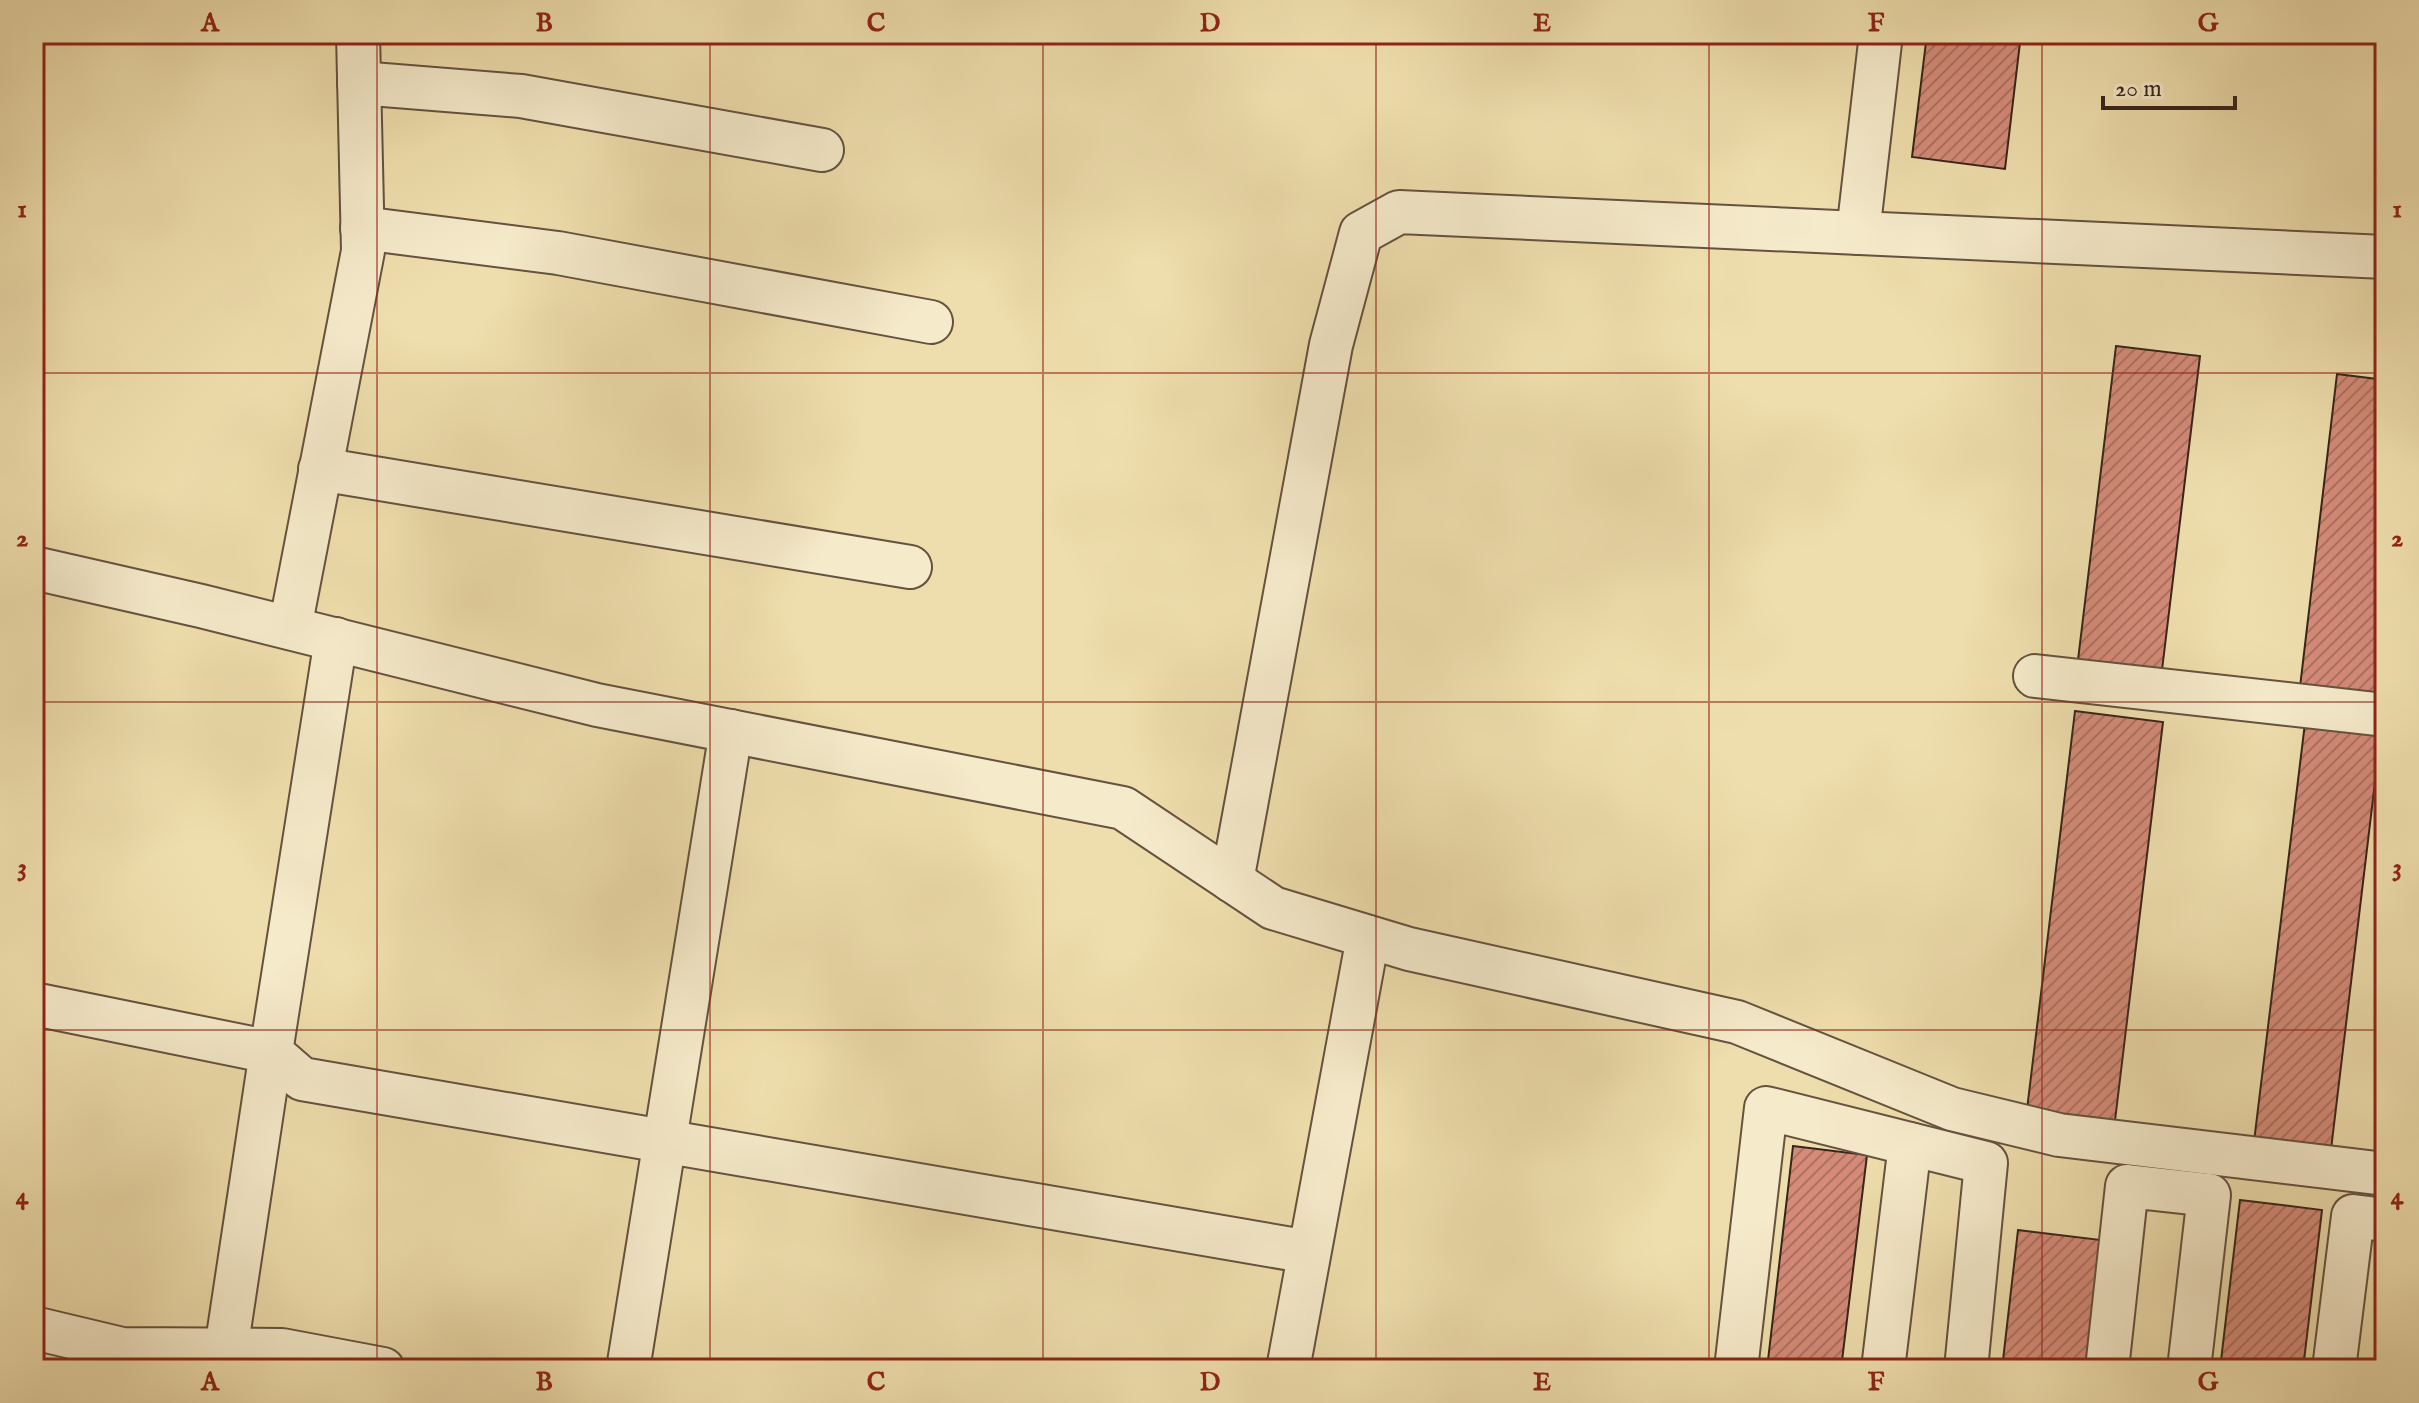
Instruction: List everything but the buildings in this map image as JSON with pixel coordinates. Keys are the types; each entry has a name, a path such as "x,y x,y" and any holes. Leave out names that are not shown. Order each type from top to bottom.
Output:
{"street":[{"path":"290,628 363,251 358,34"},
{"path":"1858,233 1881,34"},
{"path":"359,83 521,96 822,150"},
{"path":"1232,881 1331,345 1361,233 1399,212 2385,257"},
{"path":"362,228 558,253 931,322"},
{"path":"320,469 910,567"},
{"path":"34,568 336,639 597,705 1123,808 1273,908 1409,949 1737,1022 1952,1109 2059,1135 2385,1174"},
{"path":"226,1350 336,639"},
{"path":"2035,676 2385,715"},
{"path":"628,1369 731,731"},
{"path":"1288,1369 1368,937"},
{"path":"34,1004 271,1052 302,1079 1309,1252"},
{"path":"1736,1369 1766,1108 1986,1163 1966,1369"},
{"path":"1883,1369 1910,1144"},
{"path":"2107,1369 2127,1186 2209,1195 2189,1369"},
{"path":"2334,1369 2353,1216 2385,1220"},
{"path":"34,1328 122,1349 282,1350 383,1369"}]}
